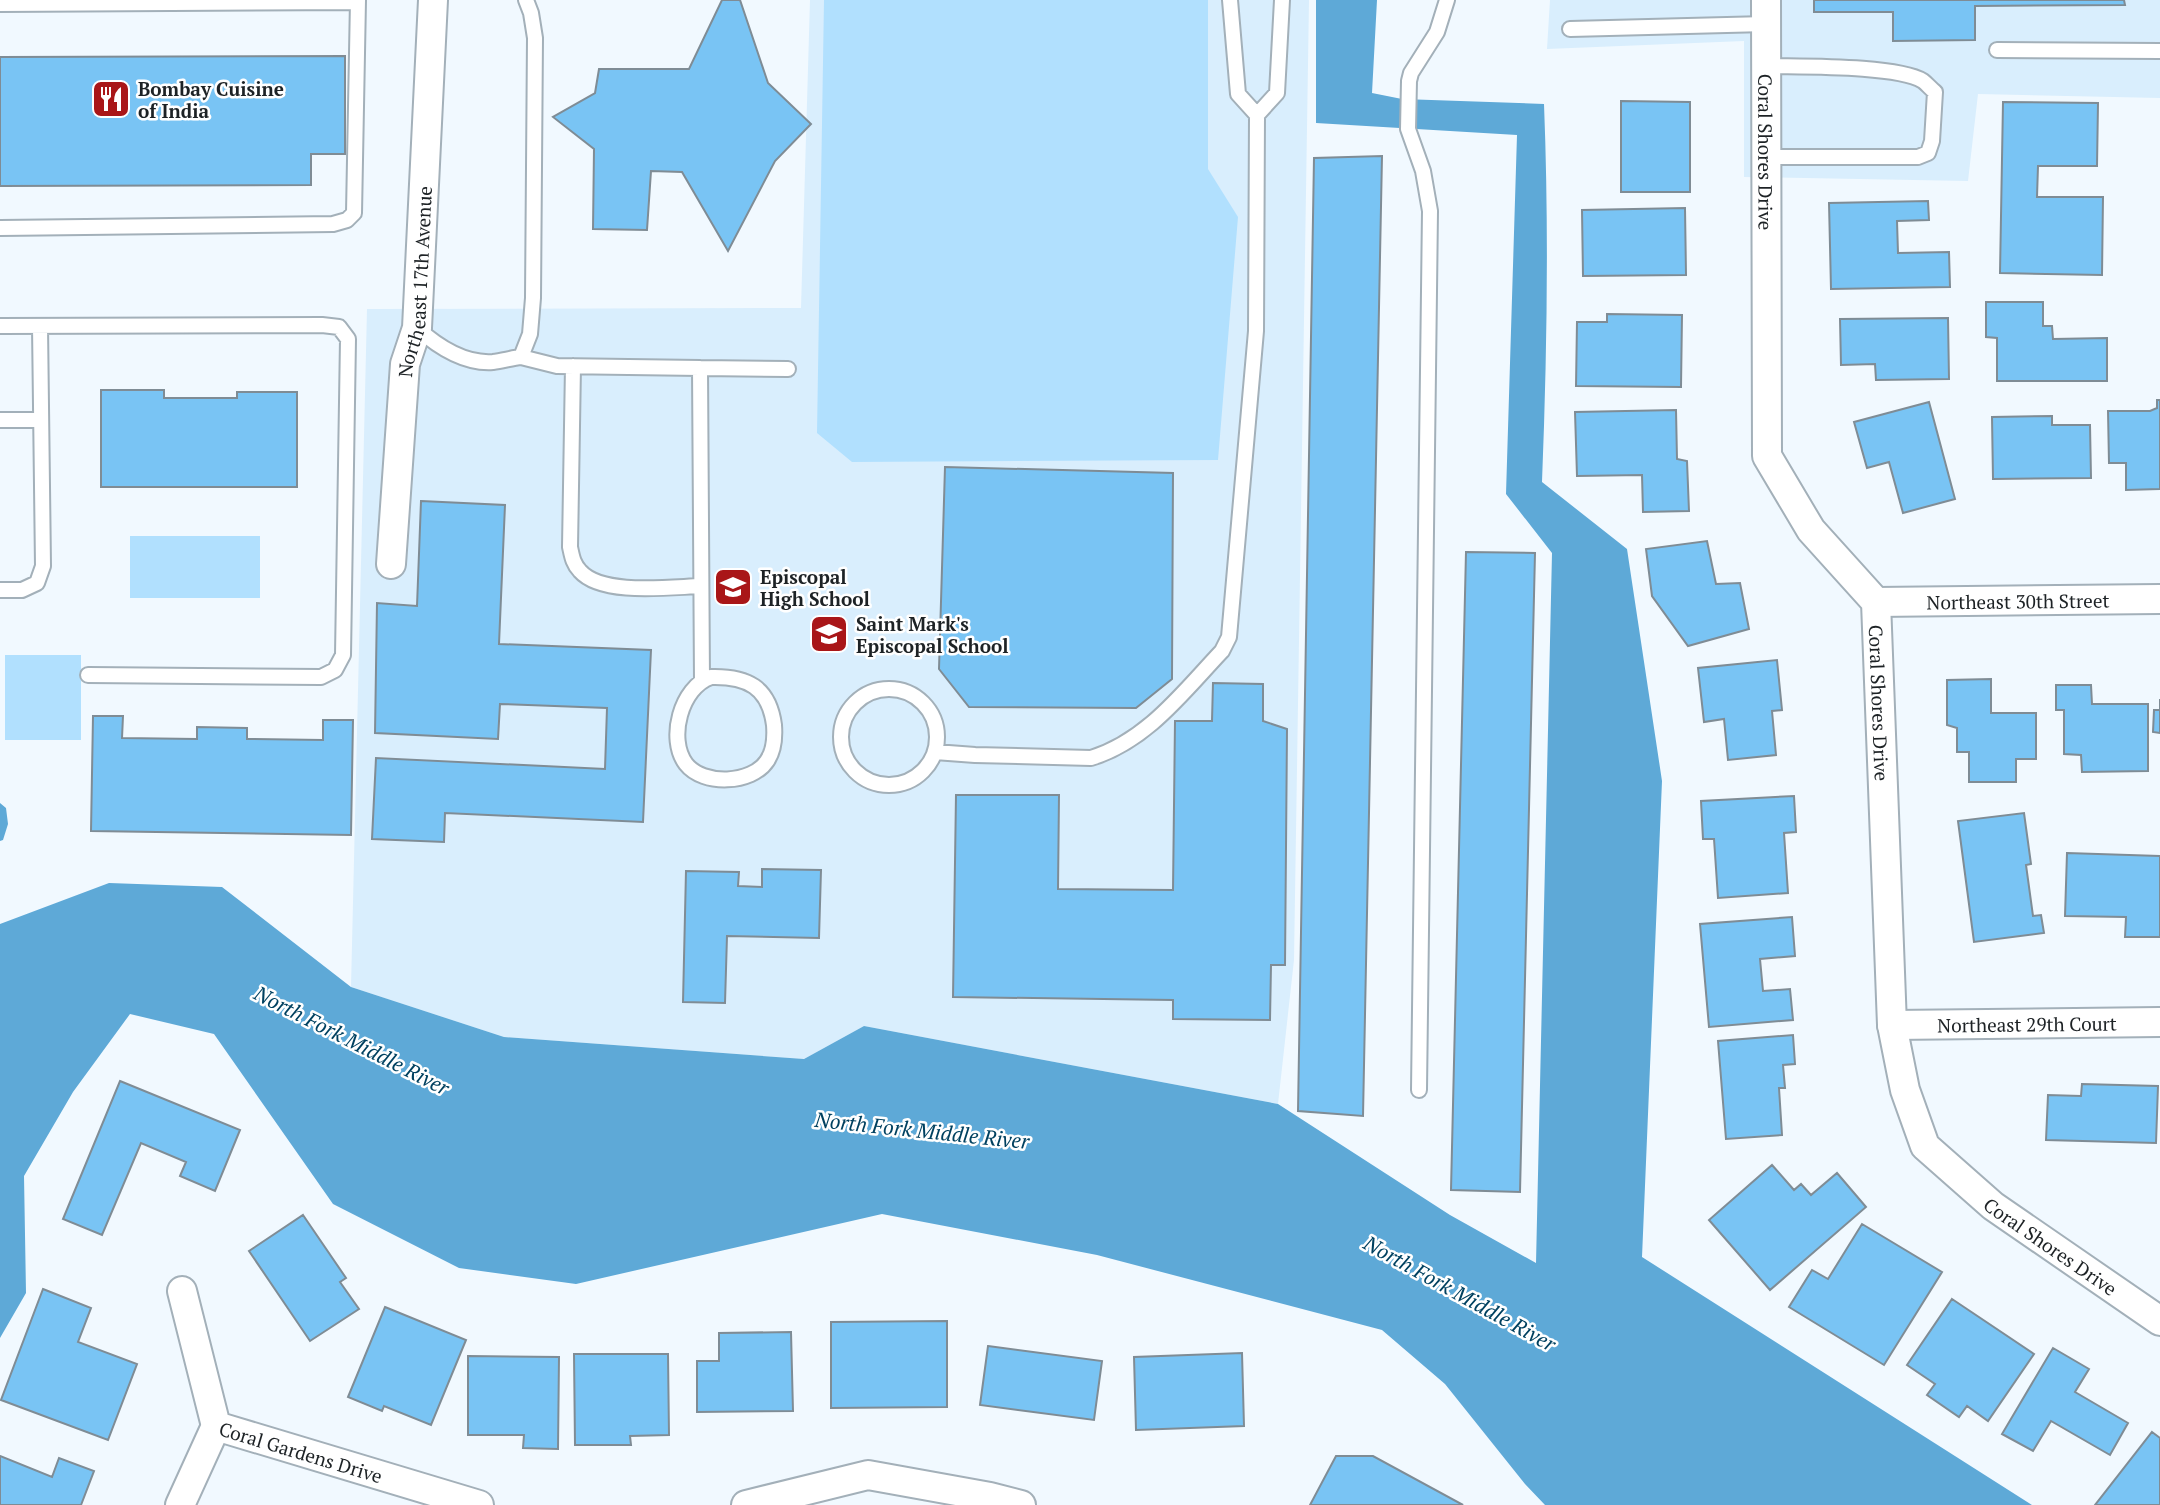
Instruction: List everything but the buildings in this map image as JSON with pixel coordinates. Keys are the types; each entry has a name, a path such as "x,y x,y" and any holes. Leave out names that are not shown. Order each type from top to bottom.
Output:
{"street":[{"name":"Northeast 17th Avenue","path":"391,564 405,364 417,328 433,0"},
{"name":"Coral Shores Drive","path":"1766,12 1767,456 1811,530 1876,601 1892,1025 1905,1090 1925,1146 1993,1206 2160,1321"},
{"name":"Northeast 30th Street","path":"1876,601 2160,599"},
{"name":"Northeast 29th Court","path":"1892,1025 2160,1022"},
{"name":"Coral Gardens Drive","path":"182,1291 216,1426 479,1505"},
{"path":"180,1505 216,1426"},
{"path":"746,1505 868,1475 988,1501 1021,1505"}],"lane":[{"path":"521,357 530,334 533,298 536,38 526,0"},
{"path":"935,752 1091,758 1109,752 1150,726 1223,651 1229,637 1256,331 1257,115 1238,93 1230,0"},
{"path":"1257,115 1277,93 1282,0"},
{"path":"1419,1090 1430,211 1423,171 1408,129 1408,94 1411,73 1437,32 1447,0"},
{"path":"0,4 358,1 354,213 347,220 333,224 0,228"},
{"path":"1570,29 1766,12"},
{"path":"1997,50 2160,51"},
{"path":"1766,66 1852,68 1893,73 1923,81 1935,92 1932,141 1928,153 1918,158 1766,157"},
{"path":"0,327 321,325 339,327 348,338 343,655 335,670 321,677 88,675"},
{"path":"0,590 22,590 37,583 43,566 40,327"},
{"path":"417,328 447,351 492,362 521,357 557,366 788,369"},
{"path":"573,366 572,560 586,577 612,587 701,586"},
{"path":"700,368 702,680 692,689 680,717 680,748 686,764 713,779 737,779 754,773 767,763 774,748 768,700 749,682 736,678 711,677 702,680"},
{"path":"0,420 41,421"},
{"path":"880,688 913,694 930,712 938,735 935,752 928,766 917,776 902,783 887,785 872,782 858,775 841,750 843,719 851,705 865,694 880,688"}],"shaded area":[{"name":"Saint Mark's Episcopal School","path":"810,0 1309,0 1294,960 1278,1104 864,1026 804,1059 504,1037 351,987 367,309 801,308"},
{"path":"824,0 1208,0 1208,169 1238,217 1218,460 852,462 817,433"},
{"path":"1550,0 2160,0 2160,98 1978,94 1968,181 1744,177 1744,41 1547,49"},
{"path":"130,536 260,536 260,598 130,598"},
{"path":"5,655 81,655 81,740 5,740"}],"water":[{"name":"North Fork Middle River","path":"1316,0 1377,0 1372,93 1402,99 1544,104 1547,293 1542,482 1627,549 1662,781 1642,1257 2032,1505 1545,1505 1445,1384 1382,1330 1097,1255 882,1214 576,1284 459,1268 333,1204 214,1034 130,1014 73,1092 24,1176 26,1293 0,1338 0,924 109,883 222,887 351,987 504,1037 804,1059 864,1026 1278,1104 1450,1215 1536,1263 1552,553 1506,494 1517,135 1316,123"},
{"path":"0,803 6,808 8,824 3,840 0,841"}],"place":[{"name":"Bombay Cuisine of India","path":"111,99"},
{"name":"Episcopal High School","path":"733,587"},
{"name":"Saint Mark's Episcopal School","path":"829,634"}]}
